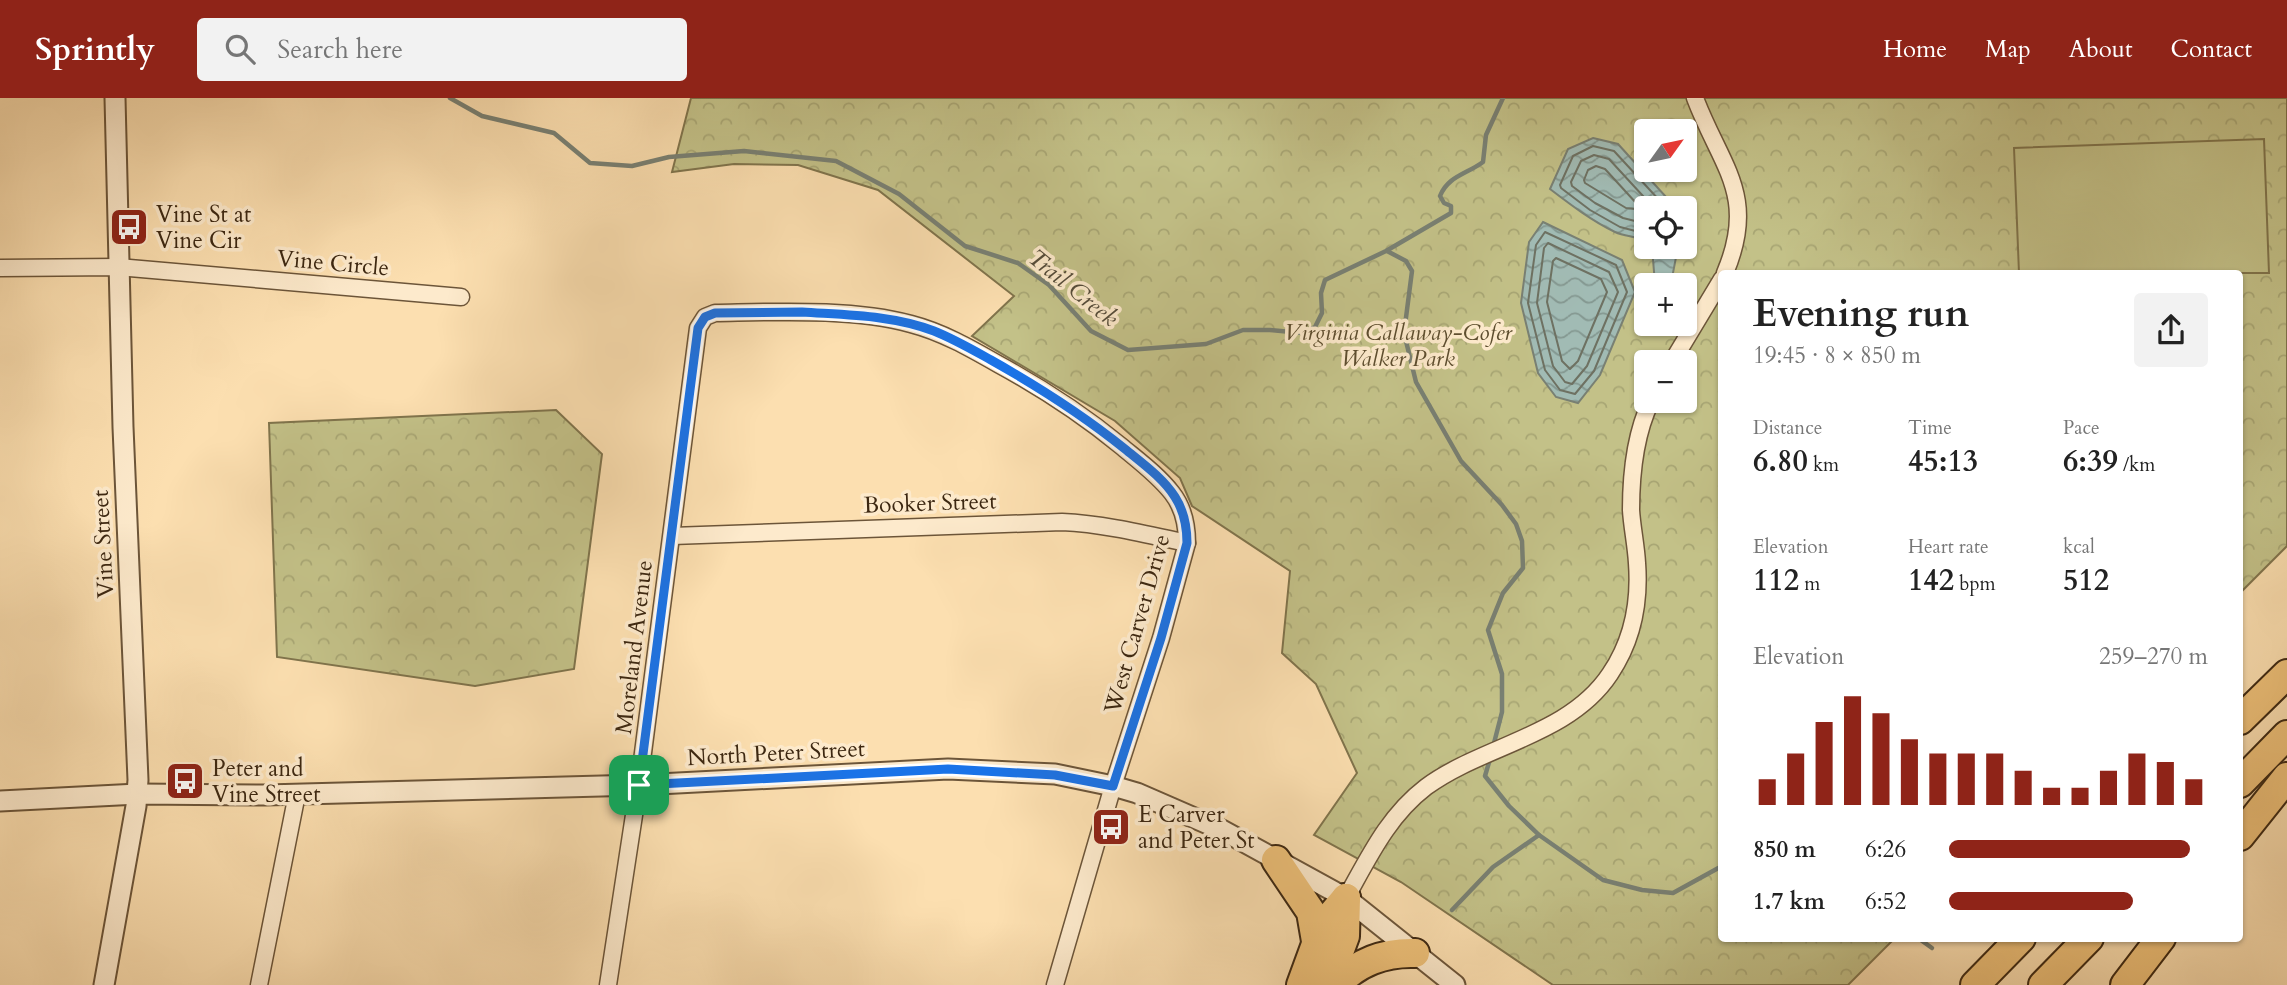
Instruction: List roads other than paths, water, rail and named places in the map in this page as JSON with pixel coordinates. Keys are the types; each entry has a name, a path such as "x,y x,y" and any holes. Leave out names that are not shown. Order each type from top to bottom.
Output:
{"highway":[{"path":"2243,717 2287,674"},
{"path":"2243,780 2287,735"},
{"path":"2243,832 2287,777"},
{"path":"1276,860 1311,912 1316,941"},
{"path":"1301,985 1323,925 1346,898"},
{"path":"1327,985 1345,936 1346,898"},
{"path":"1975,985 2017,942"},
{"path":"2043,985 2085,942"},
{"path":"2125,985 2158,942"},
{"path":"1337,985 1365,962 1395,952 1415,953"}],"street":[{"path":"1695,98 1730,170 1736,190 1738,230 1735,249 1726,270"},
{"name":"Vine Street","path":"104,985 138,794 118,267 116,108"},
{"name":"Vine Circle","path":"0,268 118,267 461,297"},
{"path":"1679,350 1718,286"},
{"name":"West Carver Drive","path":"705,317 715,313 802,312 871,317 909,323 934,331 957,341 1068,405 1147,467 1173,494 1181,507 1187,530 1187,543 1161,638 1113,786 1055,985"},
{"name":"Moreland Avenue","path":"608,985 639,785 698,328 705,317"},
{"path":"1346,898 1392,820 1416,796 1452,772 1572,711 1596,691 1621,656 1633,624 1638,594 1631,512 1636,445 1647,413"},
{"name":"Booker Street","path":"672,536 1062,522 1102,525 1187,543"},
{"name":"North Peter Street","path":"0,801 138,794 297,794 639,785 948,769 1046,774 1113,786 1222,830 1346,898 1455,985"},
{"path":"259,985 297,794"}],"water":[{"path":"1593,138 1618,144 1634,162 1634,182 1652,182 1665,196 1634,196 1634,238 1606,228 1550,189 1568,149"},
{"path":"1543,222 1622,260 1634,290 1600,375 1578,403 1556,397 1538,373 1521,303 1529,242"},
{"path":"1653,259 1676,259 1673,273 1654,273"}],"waterway":[{"name":"Trail Creek","path":"450,98 482,116 554,133 590,163 632,166 669,157 744,151 836,161 899,194 965,246 1018,263 1049,285 1091,331 1128,350 1206,344 1243,330 1302,333 1315,327 1322,313 1321,293 1325,280 1386,251 1451,213 1451,206 1444,203 1440,196 1443,189 1483,162 1486,135 1503,98"},
{"name":"Trail Creek","path":"1387,251 1406,261 1412,271 1404,333 1416,382 1461,461 1502,505 1516,524 1522,541 1523,568 1503,593 1488,630 1502,674 1502,712 1493,747"},
{"name":"Trail Creek","path":"1490,759 1485,776 1509,806 1539,835 1603,880 1642,890 1673,893 1718,868"},
{"path":"1452,910 1493,867 1539,835"},
{"name":"Trail Creek","path":"1924,942 1932,948"}],"place":[{"name":"Vine St at Vine Cir","path":"129,227"},
{"name":"Peter and Vine Street","path":"185,781"},
{"name":"E Carver and Peter St","path":"1111,827"}],"park label":[{"name":"Virginia Callaway-Cofer Walker Park","path":"1398,345"}]}
